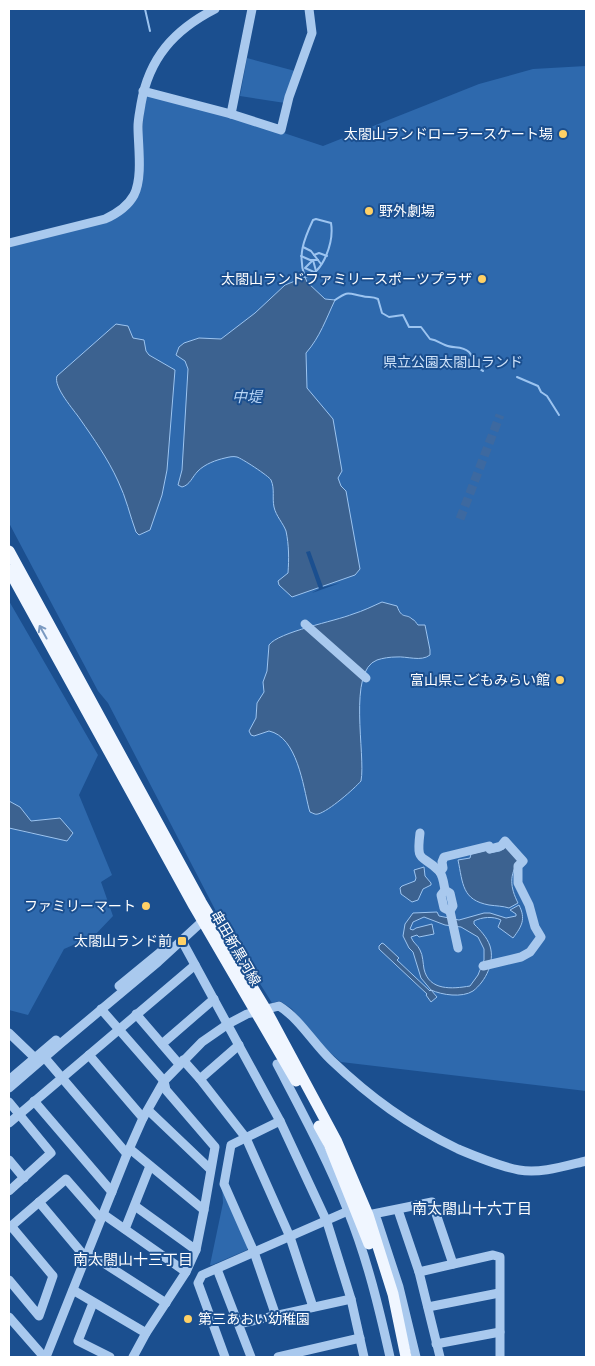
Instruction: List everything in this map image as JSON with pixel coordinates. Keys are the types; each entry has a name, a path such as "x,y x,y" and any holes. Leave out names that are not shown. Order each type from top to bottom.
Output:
{"main road":[{"name":"串田新黒河線","path":"9,544 46,618"},
{"name":"串田新黒河線","path":"9,551 204,916"},
{"name":"串田新黒河線","path":"9,570 204,916 336,1140 370,1215 393,1294 406,1357"},
{"name":"串田新黒河線","path":"260,1010 329,1144 368,1240 385,1294 399,1357"}],"street":[{"path":"9,243 105,219 119,212 134,194 139,172 138,125 143,91 150,71 164,48 179,32 190,23 215,9"},
{"path":"231,114 252,9"},
{"path":"143,91 231,114 280,130 289,97 312,33 310,9"},
{"path":"305,624 366,678"},
{"path":"420,833 418,851 421,858 440,872 445,890 450,893 453,906 450,911 458,948"},
{"path":"440,872 443,868 442,862 444,857 489,846 490,849 501,846 505,841 523,861 518,866 518,883 529,905 535,927 541,937 530,952 522,957 483,966"},
{"path":"9,1080 182,941 204,916"},
{"path":"9,1088 101,1009 117,992 204,916"},
{"path":"182,941 280,1121 327,1222 351,1299 364,1357"},
{"path":"9,1123 195,965"},
{"path":"162,1044 214,1000"},
{"path":"9,1317 45,1357 128,1152 145,1114 164,1081 202,1042 228,1024 260,1010 279,1006 289,1012 317,1047 363,1090 430,1136 495,1164 520,1170 544,1169 586,1161"},
{"path":"101,1009 164,1081 166,1090 215,1147 196,1250 186,1272 146,1333 133,1357"},
{"path":"136,1014 162,1044 200,1079 246,1138 290,1237 313,1307"},
{"path":"9,1045 12,1036 35,1058"},
{"path":"200,1079 238,1045"},
{"path":"89,1055 145,1114 210,1169"},
{"path":"45,1058 128,1152 150,1166 204,1210"},
{"path":"277,1064 319,1146 348,1211 381,1318 390,1357"},
{"path":"34,1101 112,1192"},
{"path":"9,1102 51,1153 9,1191"},
{"path":"276,1316 254,1252 224,1184 231,1145 280,1121"},
{"path":"9,1160 24,1178"},
{"path":"125,1229 150,1166"},
{"path":"9,1280 39,1316 53,1276 10,1227 66,1179 102,1217 125,1229 186,1272"},
{"path":"39,1202 87,1255 166,1303"},
{"path":"370,1215 432,1202 453,1264"},
{"path":"135,1206 196,1250"},
{"path":"398,1210 419,1272 440,1357"},
{"path":"225,1357 198,1283 202,1275 327,1222 348,1211"},
{"path":"370,1215 377,1220 394,1270 416,1357"},
{"path":"419,1272 493,1255 500,1257 500,1357"},
{"path":"217,1269 251,1357"},
{"path":"73,1290 146,1333"},
{"path":"428,1307 499,1292"},
{"path":"238,1324 351,1299"},
{"path":"93,1303 78,1341 110,1357"},
{"path":"436,1344 500,1332"},
{"path":"278,1357 360,1338"}],"green space":[{"path":"247,58 295,71 285,103 240,96"},
{"name":"県立公園太閤山ランド","path":"586,66 586,1091 341,1062 320,1044 292,1009 280,1001 272,1003 221,921 108,703 98,691 9,523 9,247 106,221 135,196 141,151 145,93 230,115 323,146 479,84 533,69"},
{"path":"9,601 98,755 79,795 112,875 101,882 113,916 94,936 64,949 28,1015 9,1010 9,828 33,834 60,818 31,821 20,807 9,801"},
{"path":"222,1185 248,1247 247,1250 210,1265 223,1203"}],"water":[{"name":"中堤","path":"305,277 307,282 325,299 335,300 319,334 306,353 307,388 333,419 342,471 338,478 341,486 346,491 360,569 355,575 292,597 279,585 278,581 288,573 289,557 286,531 274,507 273,487 269,478 244,460 232,457 207,464 187,484 182,487 178,485 182,470 188,369 185,361 176,355 179,347 184,343 199,338 221,339 255,313 285,285"},
{"path":"116,324 128,326 133,338 144,340 146,351 149,355 175,370 167,470 162,495 150,530 139,535 136,532 123,493 110,465 65,398 57,381 57,376"},
{"path":"382,602 397,606 402,615 410,617 418,625 425,625 430,655 422,658 384,658 377,660 368,667 360,696 361,781 335,804 323,812 315,814 310,812 297,763 286,742 279,735 269,731 254,736 249,731 256,718 257,703 264,692 263,682 267,671 269,645 274,640 284,636 357,613"},
{"path":"9,801 20,807 31,821 60,818 73,833 67,841 9,828"},
{"path":"506,847 519,861 512,876 513,892 518,903 509,908 480,903 473,899 465,890 458,860 470,858 471,854 487,850 489,853 500,851"},
{"path":"424,867 425,876 431,885 423,889 418,900 412,902 401,894 400,888 415,881 414,870"},
{"path":"519,905 523,918 519,930 513,938 498,927 501,920 488,918 474,921 474,924 487,940 491,952 488,971 478,987 473,991 463,994 452,995 431,990 421,978 413,952 403,936 405,924 413,913 437,912 439,916 459,920 484,913 506,918 516,916 510,910","holes":["424,917 445,925 461,927 478,937 484,949 484,960 478,975 470,986 449,988 436,985 427,976 424,969 421,952 411,937 434,934 432,924 413,930 410,929 413,922"]},
{"path":"382,943 384,944 399,958 397,960 437,997 431,1002 427,994 379,949 379,946"}],"pier":[{"path":"310,551 323,587 340,583 312,593 319,589 306,552"}],"waterway":[{"path":"145,9 150,31"},
{"path":"316,219 331,223 331,238 322,263 312,274 305,277 302,262 303,248 313,220 316,219"},
{"path":"303,247 311,251 321,264"},
{"path":"314,255 319,253 327,256"},
{"path":"301,256 310,260 318,260"},
{"path":"314,272 305,268 313,260 316,271"},
{"path":"335,300 348,294 378,299 382,313 389,317 403,315 409,327 421,327 430,339 466,350 477,366 483,371"},
{"path":"517,377 538,386 559,415"}],"tunnel":[{"path":"460,519 500,415"}],"place":[{"name":"太閤山ランドローラースケート場","path":"563,134"},
{"name":"野外劇場","path":"369,211"},
{"name":"太閤山ランドファミリースポーツプラザ","path":"482,279"},
{"name":"富山県こどもみらい館","path":"560,680"},
{"name":"ファミリーマート","path":"146,906"},
{"name":"太閤山ランド前","path":"182,941"},
{"name":"第三あおい幼稚園","path":"188,1319"}],"district":[{"name":"南太閤山十六丁目","path":"472,1209"},
{"name":"南太閤山十三丁目","path":"133,1260"}]}
